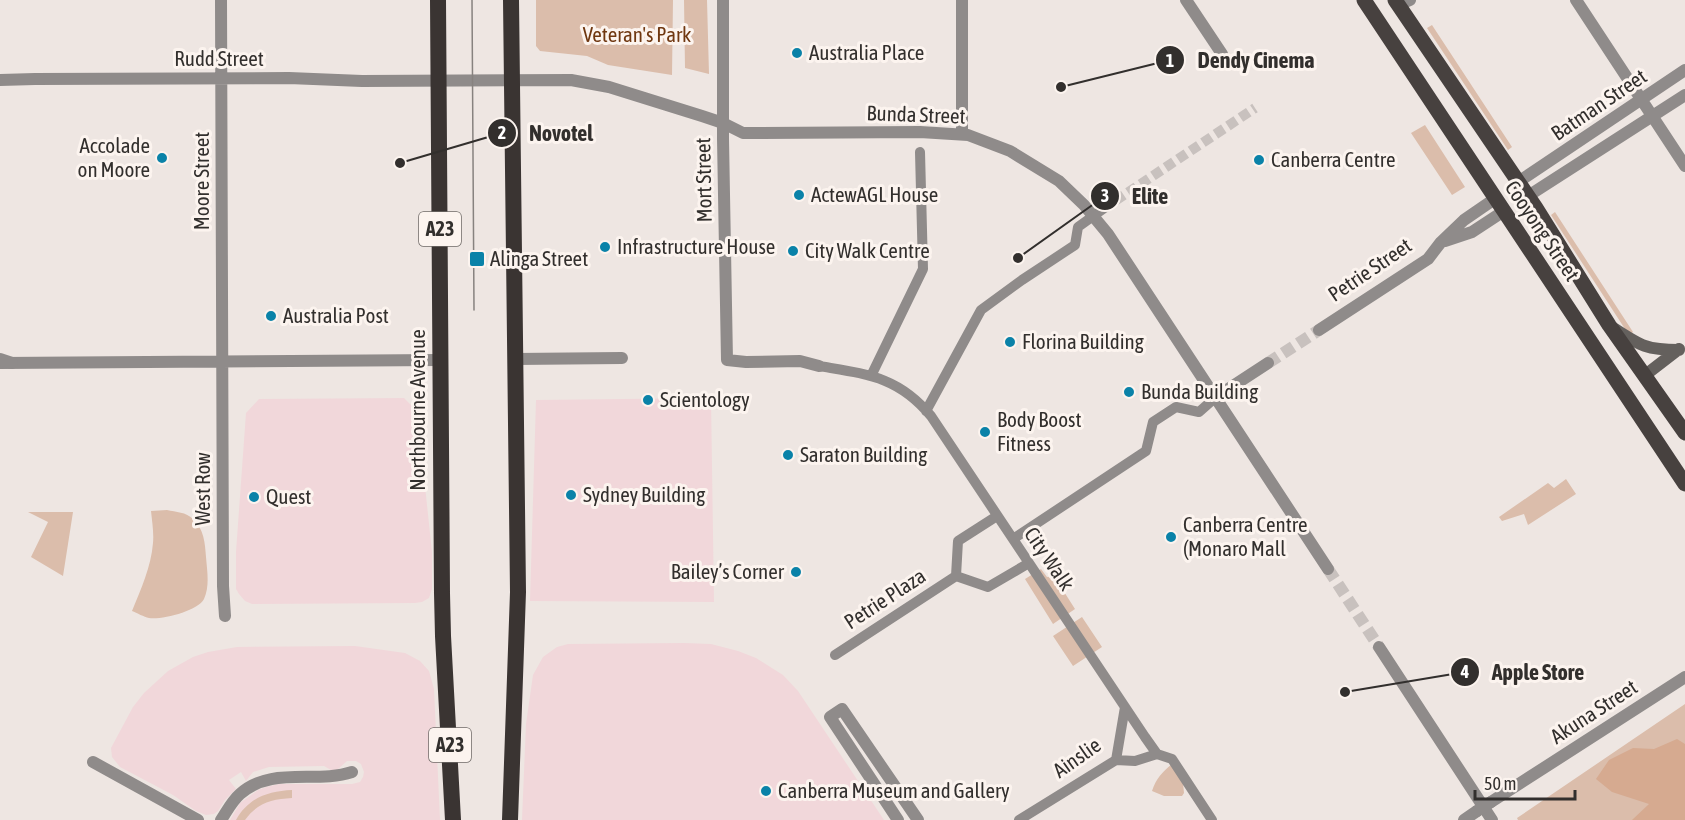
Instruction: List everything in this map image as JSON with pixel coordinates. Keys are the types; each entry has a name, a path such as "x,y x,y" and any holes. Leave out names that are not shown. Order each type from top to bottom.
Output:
{"highway":[{"name":"Northbourne Avenue","path":"438,0 442,636 453,820"},
{"path":"510,820 518,592 511,0"}],"main road":[{"name":"Cooyong Street","path":"1364,0 1685,484"},
{"name":"Cooyong Street","path":"1401,4 1644,376 1680,415 1685,433"},
{"path":"1381,25 1401,4"},
{"name":"Petrie Street","path":"1500,205 1518,182"},
{"name":"Petrie Street","path":"1500,205 1527,196"},
{"path":"1609,324 1644,347 1660,350 1682,347"},
{"path":"1625,394 1644,376 1682,347"},
{"path":"1652,433 1680,415"}],"street":[{"name":"Moore Street","path":"221,0 222,362"},
{"name":"Mort Street","path":"723,0 726,360 800,361 819,366"},
{"path":"962,0 963,134"},
{"path":"1186,0 1222,54"},
{"path":"1576,0 1685,166"},
{"name":"Batman Street","path":"1534,172 1685,70"},
{"name":"Rudd Street","path":"0,80 222,78 512,80"},
{"name":"Bunda Street","path":"512,80 571,80 591,83 723,123 742,133 920,132 963,134 1010,151 1044,171 1059,181 1084,205 1098,213 1108,234 1328,569"},
{"name":"Batman Street","path":"1543,186 1685,94"},
{"path":"871,376 923,269 920,152"},
{"name":"Petrie Street","path":"1518,182 1534,172"},
{"name":"Petrie Street","path":"1527,196 1543,186"},
{"name":"Petrie Street","path":"1319,330 1428,258 1441,242 1472,232 1500,205"},
{"path":"926,411 981,310 1075,245 1078,227 1098,213"},
{"path":"515,359 622,358"},
{"path":"4,362 440,360"},
{"name":"West Row","path":"222,362 225,616"},
{"path":"1013,539 1146,451 1153,422 1176,407 1199,412 1216,397 1268,363"},
{"name":"City Walk","path":"819,366 871,376 888,382 907,392 926,411 1157,754 1172,759 1212,820"},
{"name":"Petrie Plaza","path":"956,576 958,541 998,516"},
{"name":"Petrie Plaza","path":"956,576 988,587 1029,563"},
{"name":"Petrie Plaza","path":"835,655 956,576"},
{"path":"1379,647 1492,820"},
{"name":"Akuna Street","path":"1464,820 1685,676"},
{"name":"Ainslie","path":"1019,820 1116,760 1125,707"},
{"path":"898,820 830,717 842,709 918,820"},
{"path":"1116,760 1135,761 1157,754"},
{"path":"93,762 198,820"},
{"path":"221,820 240,794 258,782 277,778 335,777 352,772"}],"shaded area":[{"path":"404,398 417,411 432,552 432,589 429,598 415,603 252,604 245,601 236,589 236,552 246,413 259,399"},
{"name":"Sydney Building","path":"711,398 714,602 530,601 536,400"},
{"path":"568,644 711,644 738,651 756,658 783,675 798,691 884,820 522,820 526,724 533,675 543,657 557,647"},
{"path":"355,646 405,653 420,661 429,671 434,689 440,820 230,820 240,803 266,787 279,784 352,784 360,782 364,772 361,764 356,761 347,761 337,770 324,766 269,767 253,772 246,781 241,772 229,780 236,789 218,811 206,815 120,767 112,757 111,748 133,707 144,693 168,671 193,657 237,647"},
{"path":"1677,739 1685,744 1685,820 1632,820 1649,804 1612,792 1596,779 1609,760 1633,748 1654,749"}],"green space":[{"name":"Veteran's Park","path":"536,0 673,0 672,75 608,65 587,56 540,51 536,46"},
{"path":"684,0 707,0 709,74 685,68"},
{"path":"1432,25 1512,147 1508,150 1427,28"},
{"path":"1425,125 1465,187 1452,195 1411,133"},
{"path":"1555,212 1633,332 1631,334 1625,329 1551,215"},
{"path":"1566,479 1576,494 1528,525 1524,514 1502,521 1499,517 1548,483 1554,488"},
{"path":"167,510 187,515 200,527 205,547 207,589 204,599 187,611 171,616 149,618 132,611 152,552 151,511"},
{"path":"28,512 73,512 63,576 31,557 48,522"},
{"path":"1041,569 1047,577 1054,576 1075,609 1053,624 1025,579"},
{"path":"1082,617 1102,647 1073,666 1053,636"},
{"path":"1685,704 1685,820 1518,820 1517,818"},
{"path":"1172,764 1183,783 1182,796 1164,796 1152,791 1160,776"},
{"path":"292,790 292,798 265,803 245,820 236,820 246,806 260,797"}],"tunnel":[{"path":"1103,209 1255,108"},
{"path":"1268,363 1319,330"},
{"path":"1328,569 1379,647"}],"tram line":[{"path":"472,0 474,310"}],"place":[{"name":"Australia Place","path":"797,53"},
{"name":"Dendy Cinema","path":"1061,87"},
{"name":"Accolade on Moore","path":"162,158"},
{"name":"Canberra Centre","path":"1259,160"},
{"name":"Novotel","path":"400,163"},
{"name":"ActewAGL House","path":"799,195"},
{"name":"Infrastructure House","path":"605,247"},
{"name":"City Walk Centre","path":"793,251"},
{"name":"Elite","path":"1018,258"},
{"name":"Alinga Street","path":"477,259"},
{"name":"Australia Post","path":"271,316"},
{"name":"Florina Building","path":"1010,342"},
{"name":"Bunda Building","path":"1129,392"},
{"name":"Scientology","path":"648,400"},
{"name":"Body Boost Fitness","path":"985,432"},
{"name":"Saraton Building","path":"788,455"},
{"name":"Sydney Building","path":"571,495"},
{"name":"Quest","path":"254,497"},
{"name":"Canberra Centre (Monaro Mall","path":"1171,537"},
{"name":"Bailey’s Corner","path":"796,572"},
{"name":"Apple Store","path":"1345,692"},
{"name":"Canberra Museum and Gallery","path":"766,791"}]}
